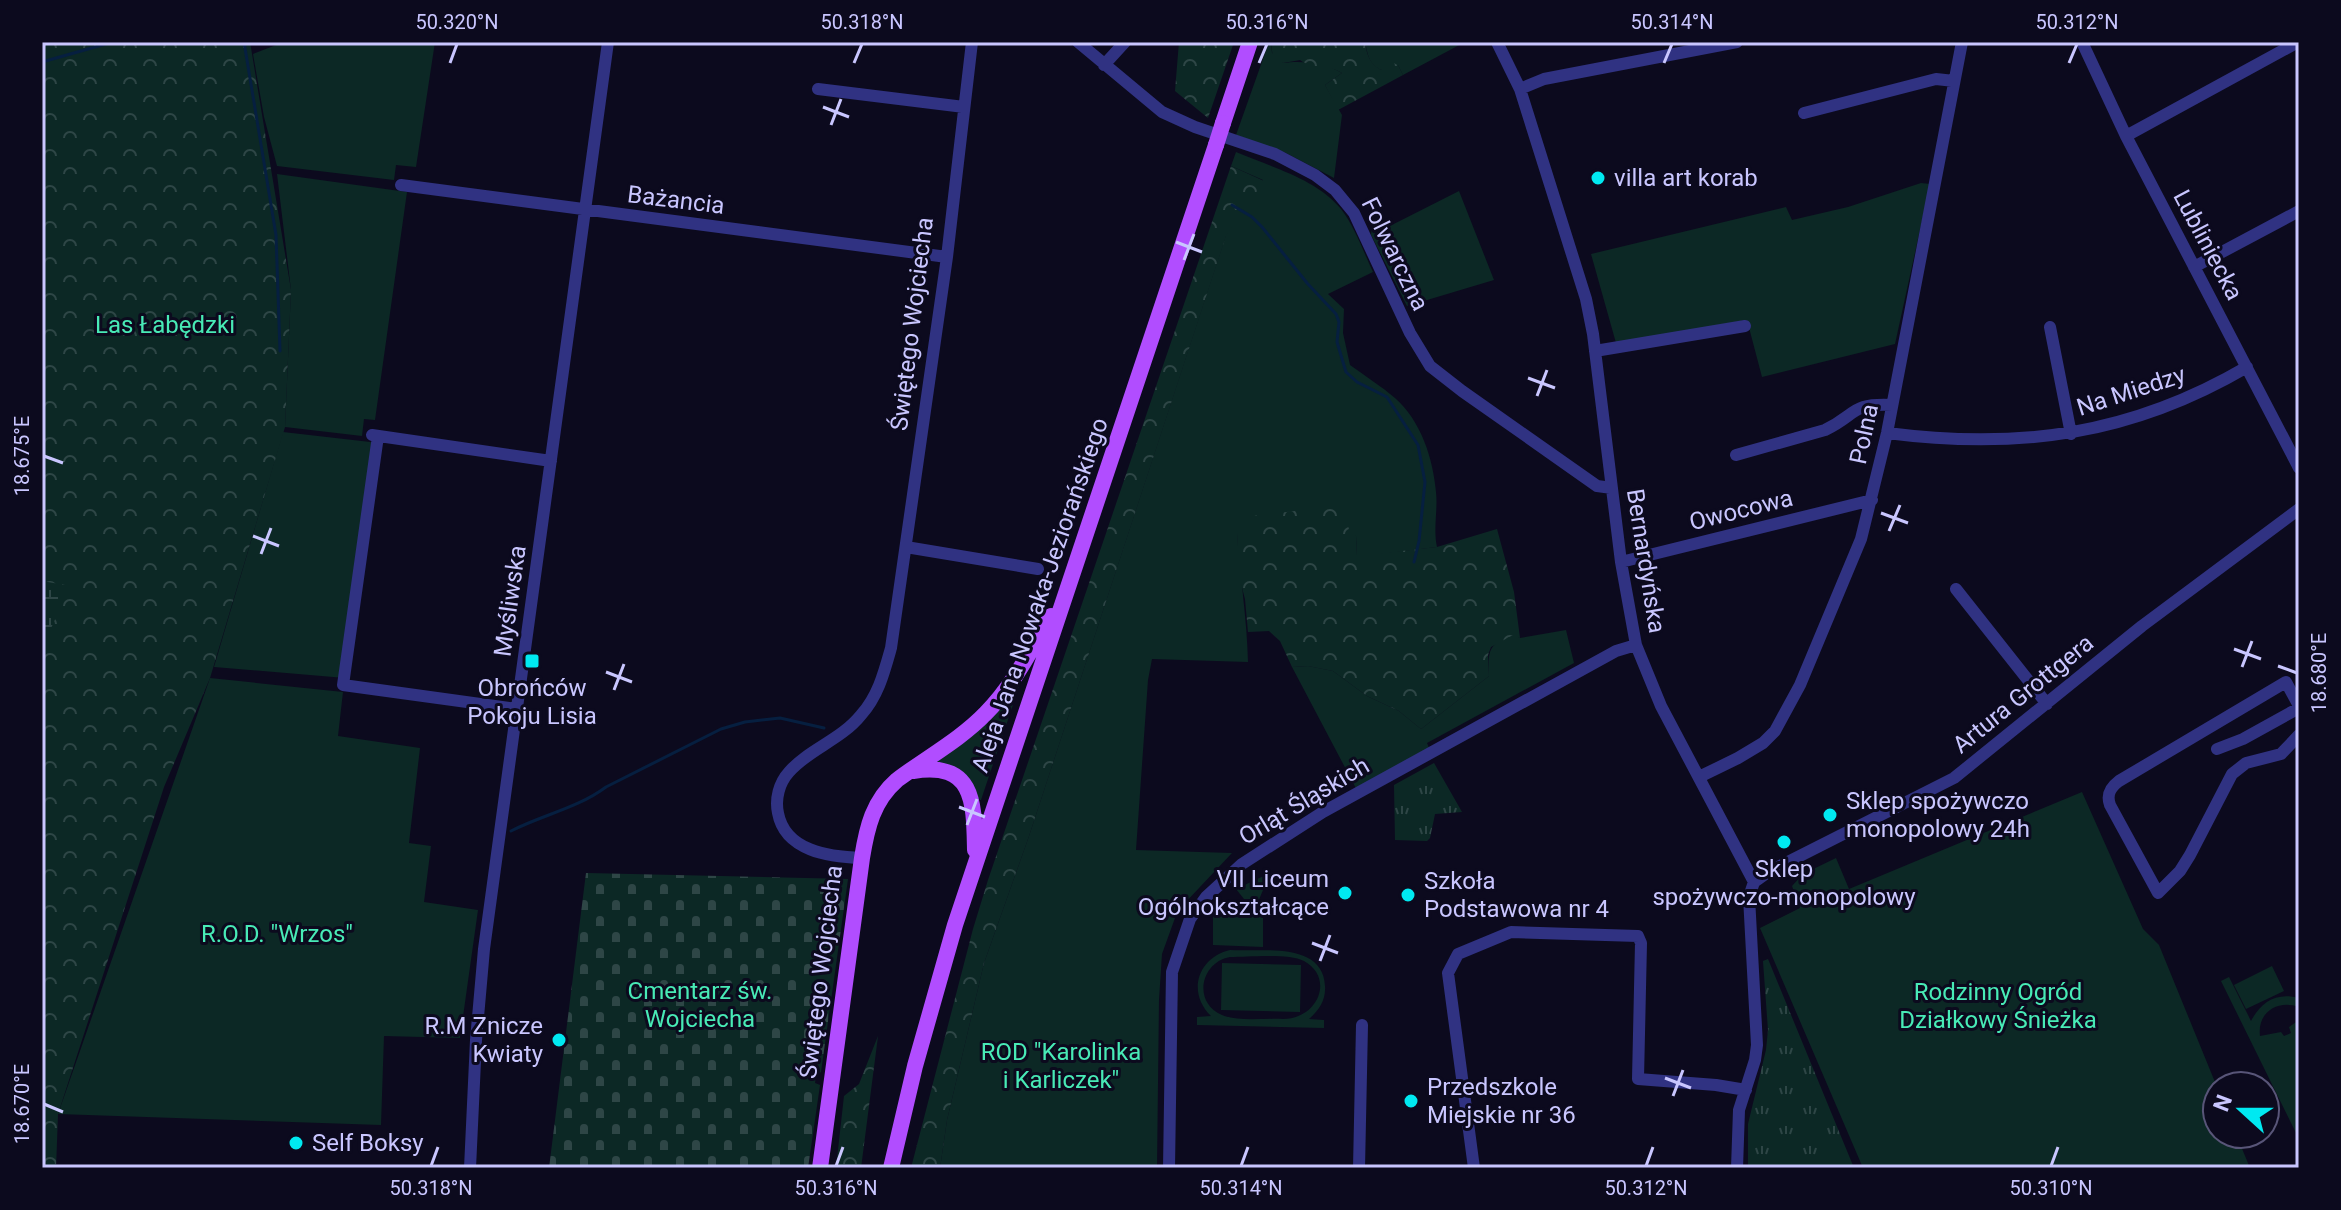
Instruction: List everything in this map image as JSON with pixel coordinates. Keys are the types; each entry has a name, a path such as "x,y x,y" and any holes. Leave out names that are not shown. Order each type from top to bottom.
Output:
{"main road":[{"name":"Aleja Jana Nowaka-Jeziorańskiego","path":"891,1168 935,992 975,864 1250,42"},
{"path":"862,858 873,811 888,788 970,729 986,713 1004,693 1066,591"},
{"path":"908,772 934,768 947,771 960,779 970,792 974,812 975,864"},
{"name":"Świętego Wojciecha","path":"820,1168 862,858"}],"street":[{"name":"Myśliwska","path":"470,1168 480,987 608,42"},
{"name":"Świętego Wojciecha","path":"862,858 811,850 795,843 785,833 779,820 776,806 778,790 797,764 843,735 872,702 891,648 947,257 972,42"},
{"name":"Folwarczna","path":"1078,42 1162,112 1195,127 1275,154 1315,175 1335,190 1354,213 1410,333 1430,366 1597,486 1612,488"},
{"path":"1104,65 1125,42"},
{"name":"Bernardyńska","path":"1497,42 1520,89 1586,299 1621,562 1636,645 1656,695 1754,882"},
{"path":"1520,89 1544,79 1737,42"},
{"name":"Polna","path":"1699,777 1763,743 1784,717 1838,599 1864,530 1887,433 1962,42"},
{"name":"Lubliniecka","path":"2082,42 2126,136 2299,468"},
{"path":"2126,136 2298,42"},
{"path":"1804,113 1936,79 1954,81"},
{"path":"818,89 964,107"},
{"name":"Bażancia","path":"401,185 947,257"},
{"path":"2194,267 2299,211"},
{"path":"1595,351 1745,326"},
{"name":"Na Miedzy","path":"2050,327 2071,434"},
{"name":"Na Miedzy","path":"1887,433 1961,441 2008,441 2071,434 2168,406 2247,367"},
{"path":"1736,455 1825,430 1868,403 1892,405"},
{"path":"517,709 343,685 374,436 551,461"},
{"name":"Owocowa","path":"1621,562 1872,500"},
{"name":"Artura Grottgera","path":"1754,882 1768,872 1954,778 2142,626 2299,509"},
{"path":"906,547 1038,569"},
{"path":"1956,589 2047,704"},
{"name":"Orląt Śląskich","path":"1169,1168 1172,972 1190,919 1206,897 1242,864 1323,812 1616,651 1636,645"},
{"path":"2217,749 2243,739 2299,707 2286,682 2119,781 2111,789 2108,795 2110,805 2158,893 2180,871 2190,855 2232,774 2246,763 2281,754 2299,735"},
{"path":"1737,1168 1739,1110 1757,1045 1749,897 1754,882"},
{"path":"1474,1168 1448,973 1458,954 1511,932 1524,930 1638,936 1641,943 1638,1079 1746,1090"},
{"path":"1359,1168 1362,1025"}],"green space":[{"name":"Las Łabędzki","path":"42,42 250,42 291,290 285,427 210,678 164,787 58,1114 56,1168 42,1168"},
{"path":"284,42 435,42 416,167 396,165 394,180 277,166 264,117 253,54"},
{"path":"1179,42 1234,42 1208,118 1175,91"},
{"path":"1269,42 1272,53 1283,63 1314,63 1342,73 1325,85 1342,115 1334,178 1286,153 1236,135"},
{"path":"1271,42 1365,42 1369,58 1377,67 1381,70 1391,62 1398,65 1403,75 1338,110 1325,85 1342,73 1300,60 1283,63 1273,59"},
{"path":"1365,42 1465,42 1403,75 1398,65 1381,70 1373,64"},
{"name":"ROD \"Karolinka i Karliczek\"","path":"1236,152 1293,175 1319,190 1341,209 1355,231 1373,272 1328,294 1344,309 1343,333 1350,365 1390,394 1404,407 1419,429 1429,453 1434,479 1437,547 1357,557 1356,536 1237,533 1248,662 1152,659 1136,850 1232,853 1183,905 1162,954 1157,1168 940,1168 947,1120 984,963 1029,836 1226,235 1263,180 1231,166"},
{"path":"1231,166 1264,181 1226,236 1029,836 984,963 947,1120 940,1168 911,1168 988,880"},
{"path":"277,174 407,192 375,420 364,419 362,436 285,427 291,290"},
{"path":"1921,183 1930,184 1895,344 1762,377 1747,320 1616,343 1591,254 1786,207 1792,220 1848,207"},
{"path":"1459,191 1494,280 1407,306 1371,235 1372,226 1376,233"},
{"path":"283,432 379,443 345,678 214,667"},
{"path":"1345,505 1349,530 1356,536 1357,556 1437,547 1497,529 1514,592 1520,638 1513,635 1491,647 1488,655 1489,676 1421,729 1399,711 1367,696 1333,671 1308,666 1292,667 1280,641 1269,631 1248,632 1239,576 1237,533 1244,517"},
{"path":"42,581 65,585 68,591 42,648"},
{"path":"1566,630 1574,663 1427,743 1431,752 1359,794 1292,667 1308,666 1333,671 1367,696 1399,711 1421,729 1489,676 1491,649 1499,641 1514,634 1520,638"},
{"path":"1023,675 980,800 945,764 932,762"},
{"name":"R.O.D. \"Wrzos\"","path":"210,678 343,692 338,736 420,748 409,843 431,846 424,902 478,910 460,1038 384,1036 381,1125 58,1114"},
{"path":"1434,763 1462,812 1435,814 1427,841 1395,840 1394,785"},
{"name":"Rodzinny Ogród Działkowy Śnieżka","path":"2082,792 2143,929 2159,945 2210,1070 2201,1070 2201,1150 2243,1150 2250,1168 1863,1168 1760,928 1800,908 1792,886 1803,874 1836,858 1849,889"},
{"name":"Cmentarz św. Wojciecha","path":"586,873 848,879 821,1072 816,1075 815,1083 820,1085 808,1168 549,1168"},
{"path":"1270,873 1256,907 1236,889"},
{"path":"1213,912 1263,913 1263,947 1213,945"},
{"path":"1230,950 1273,950 1302,955 1314,962 1322,972 1325,991 1321,1004 1309,1019 1324,1020 1324,1028 1197,1025 1197,1017 1211,1016 1199,997 1199,977 1203,968 1219,954","holes":["1279,956 1304,961 1319,977 1318,996 1313,1005 1295,1017 1243,1019 1222,1015 1207,1001 1204,983 1212,966 1230,957"]},
{"path":"1768,959 1854,1168 1748,1168 1748,1124 1768,1030 1763,961"},
{"path":"1222,963 1301,965 1300,1012 1221,1010"},
{"path":"2272,966 2284,991 2246,1009 2234,985"},
{"path":"2229,977 2251,1021 2270,1000 2283,996 2299,998 2299,1007 2283,1005 2270,1010 2262,1021 2260,1036 2281,1032 2284,1036 2291,1033 2289,1027 2299,1020 2299,1139 2281,1103 2281,1070 2265,1070 2221,981"},
{"path":"878,1036 861,1168 836,1168 844,1096 859,1084"}],"waterway":[{"path":"42,62 113,42"},
{"path":"244,42 276,235 280,351"},
{"path":"1232,205 1262,227 1336,314 1339,322 1337,342 1346,372 1357,382 1387,397 1418,445 1425,482 1414,562"},
{"path":"511,831 584,800 721,729 745,722 780,718 824,728"}],"place":[{"name":"villa art korab","path":"1598,178"},
{"name":"Obrońców Pokoju Lisia","path":"532,661"},
{"name":"Sklep spożywczo monopolowy 24h","path":"1830,815"},
{"name":"Sklep spożywczo-monopolowy","path":"1784,842"},
{"name":"VII Liceum Ogólnokształcące","path":"1345,893"},
{"name":"Szkoła Podstawowa nr 4","path":"1408,895"},
{"name":"R.M Znicze Kwiaty","path":"559,1040"},
{"name":"Przedszkole Miejskie nr 36","path":"1411,1101"},
{"name":"Self Boksy","path":"296,1143"}]}
